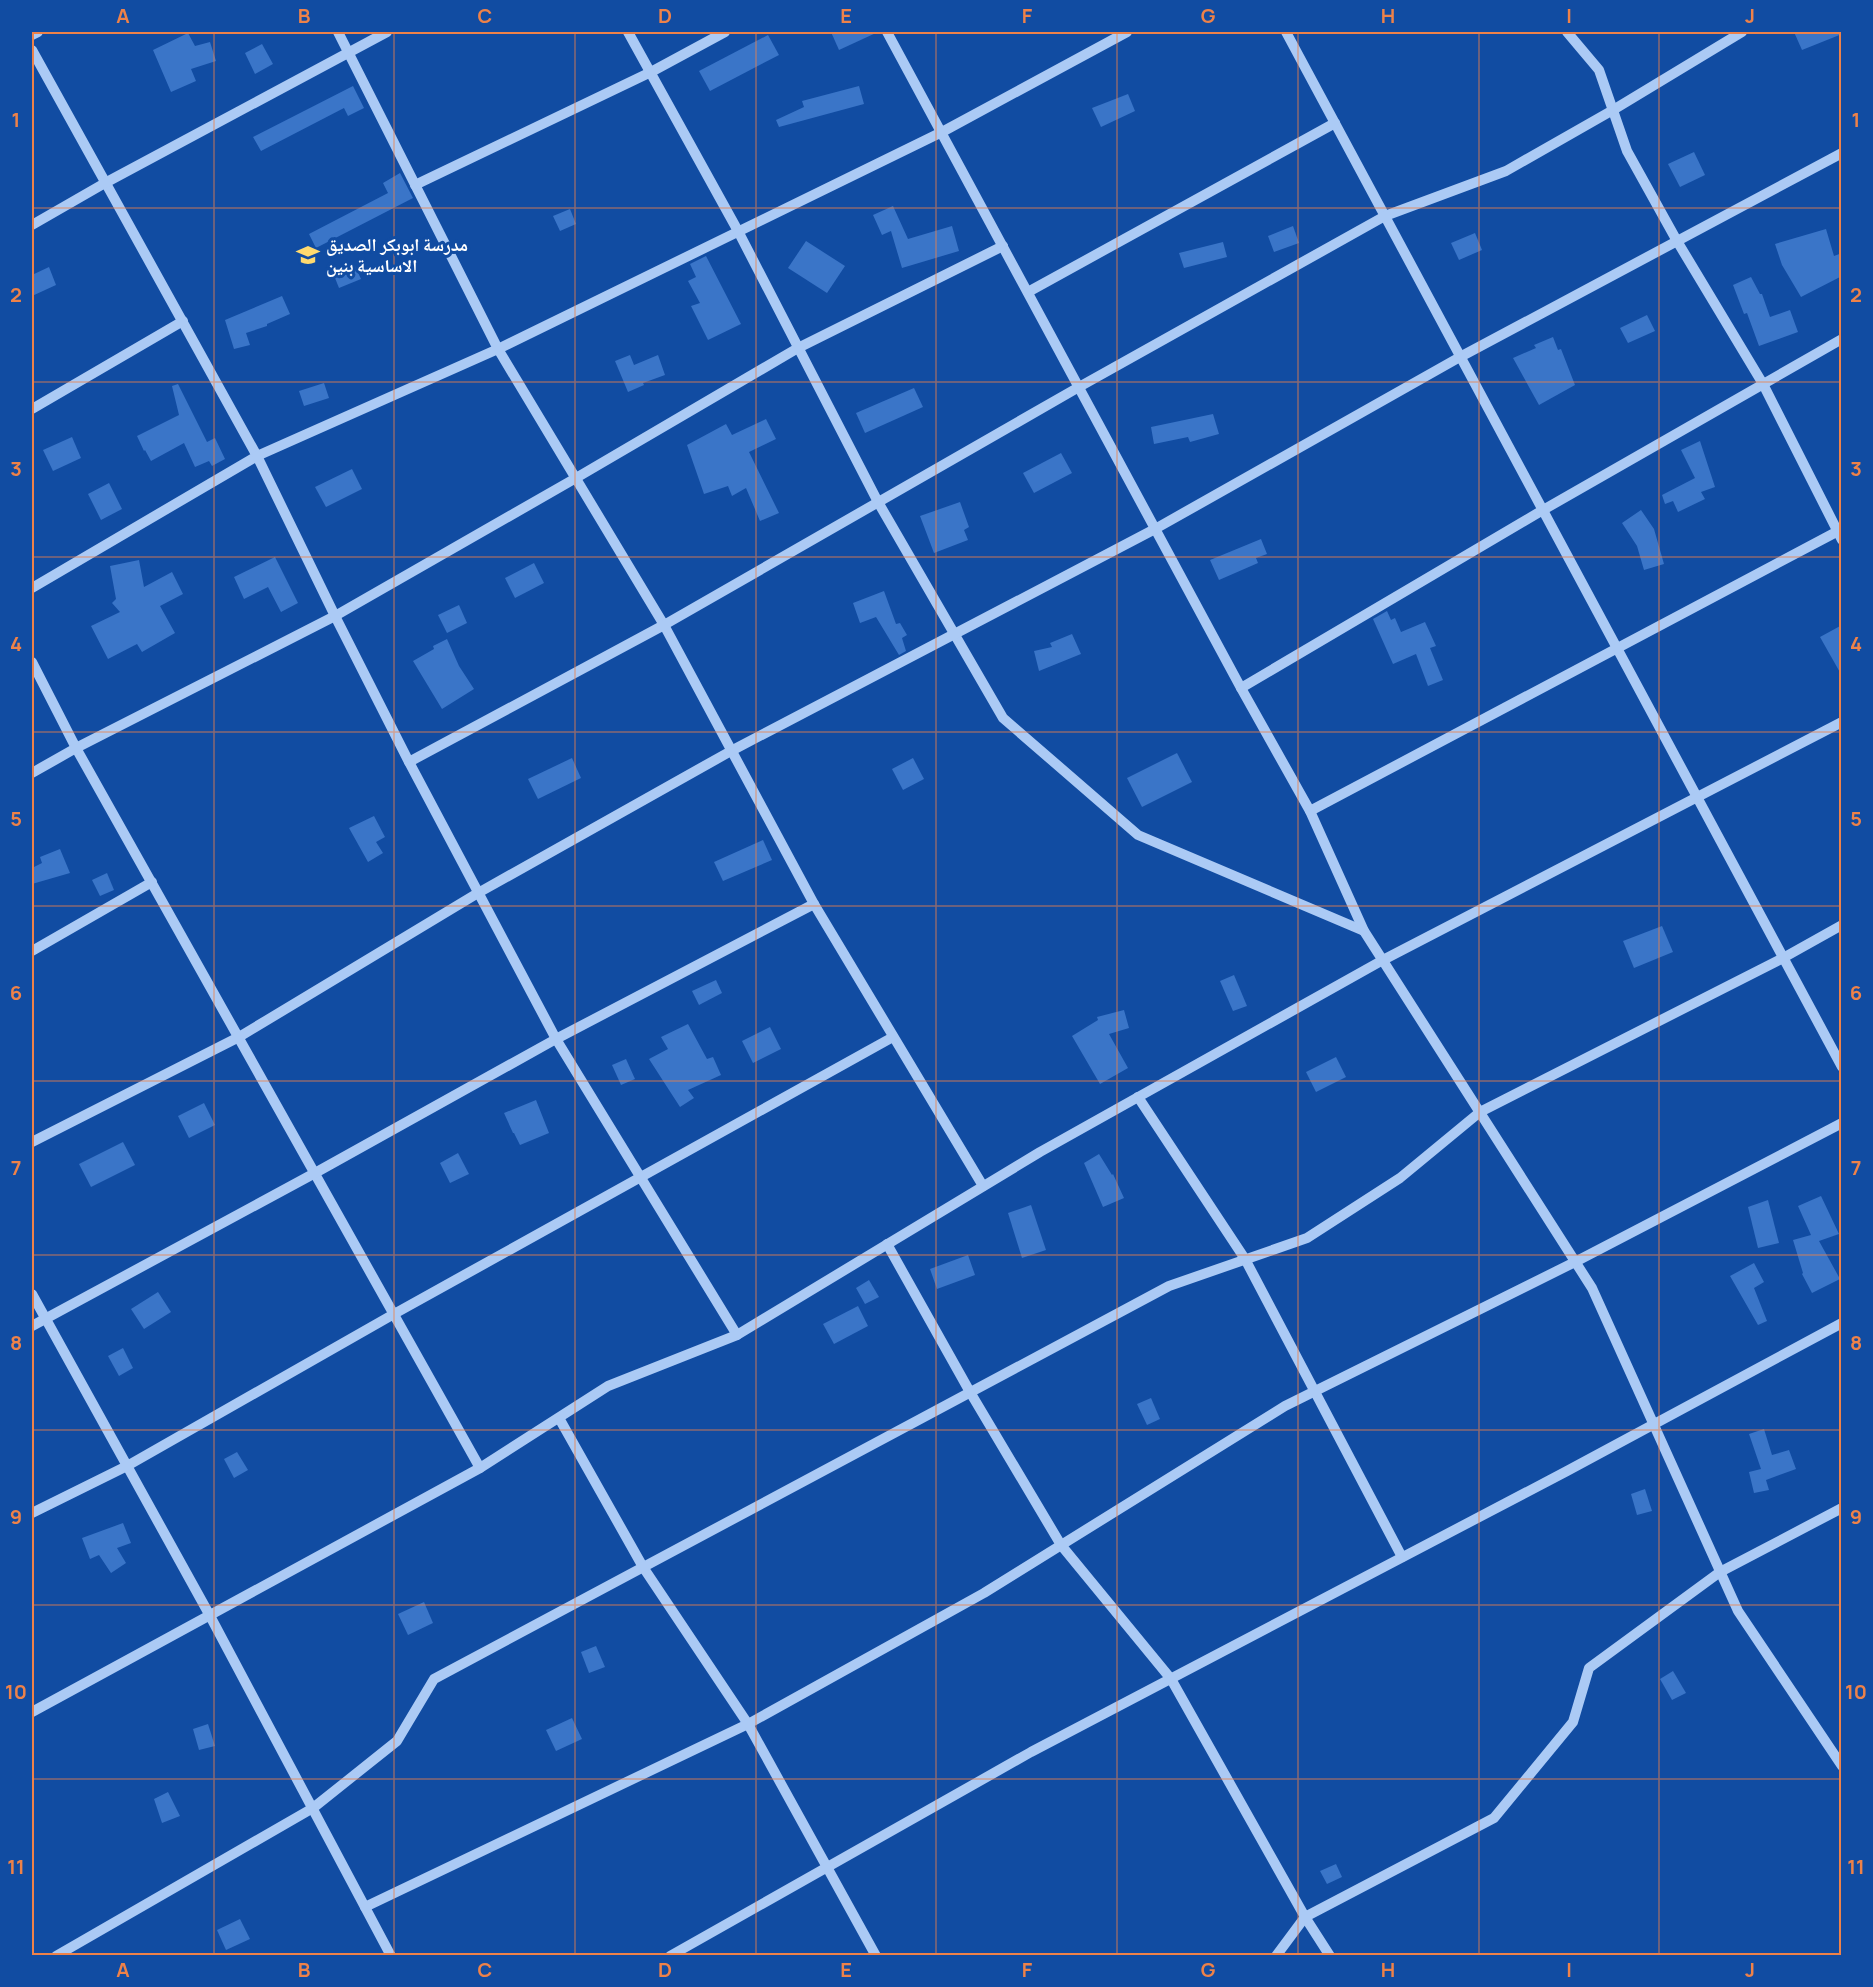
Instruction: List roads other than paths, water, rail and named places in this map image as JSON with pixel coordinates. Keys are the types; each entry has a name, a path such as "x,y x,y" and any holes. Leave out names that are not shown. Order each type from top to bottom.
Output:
{"street":[{"path":"32,35 38,32"},
{"path":"338,32 498,349 664,626 814,904 982,1186"},
{"path":"32,225 105,183 387,32"},
{"path":"628,32 738,231 878,502 1003,718 1138,835 1364,931"},
{"path":"415,185 651,72 725,32"},
{"path":"887,32 1240,688 1310,811 1364,931 1592,1288 1738,1611 1842,1766"},
{"path":"32,588 257,456 498,349 942,132 1127,32"},
{"path":"1286,32 1842,1067"},
{"path":"1310,811 1840,533 1763,384 1677,241 1627,151 1599,70 1567,32"},
{"path":"409,762 664,626 1079,387 1384,216 1506,171 1742,32"},
{"path":"32,50 257,456 334,616 556,1039 737,1335"},
{"path":"1028,292 1335,123"},
{"path":"32,1142 239,1037 478,892 731,751 1155,529 1460,357 1842,153"},
{"path":"32,773 76,748 334,616 798,348 1003,246"},
{"path":"32,409 183,321"},
{"path":"1240,688 1543,510 1842,339"},
{"path":"32,662 76,748 480,1468"},
{"path":"32,1712 480,1468 608,1386 737,1335 1040,1152 1383,960 1842,722"},
{"path":"32,951 152,882"},
{"path":"32,1326 556,1039 814,904"},
{"path":"56,1956 313,1808 397,1741 434,1679 1169,1286 1307,1238 1400,1178 1480,1112 1783,958 1842,925"},
{"path":"32,1513 127,1466 394,1314 893,1037"},
{"path":"1138,1097 1245,1259 1402,1557"},
{"path":"365,1906 748,1724 984,1593 1285,1406 1575,1262 1842,1123"},
{"path":"887,1244 970,1392 1061,1545 1171,1679 1305,1917 1330,1956"},
{"path":"32,1294 209,1614 391,1956"},
{"path":"670,1956 1031,1752 1842,1323"},
{"path":"559,1418 643,1567 748,1724 876,1956"},
{"path":"1276,1956 1305,1917 1494,1818 1573,1722 1589,1668 1720,1572 1842,1508"}],"place":[{"name":"مدرسة ابوبكر الصديق الاساسية بنين","path":"308,255"}]}
